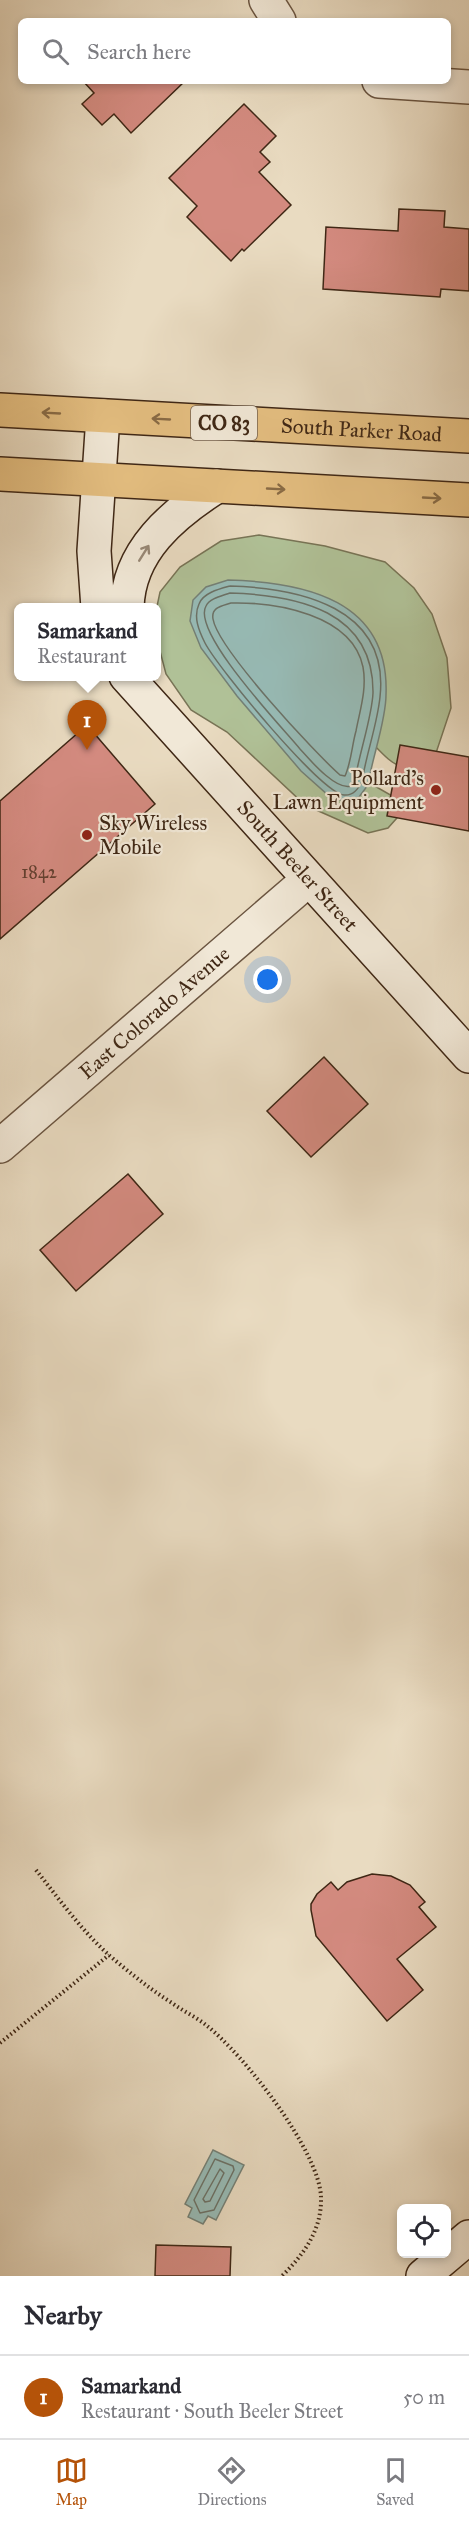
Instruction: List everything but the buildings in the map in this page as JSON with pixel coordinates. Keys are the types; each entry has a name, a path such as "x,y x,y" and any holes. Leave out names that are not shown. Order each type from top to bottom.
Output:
{"main road":[{"name":"South Parker Road","path":"0,410 469,436"},
{"path":"0,474 469,500"}],"street":[{"path":"266,0 277,18"},
{"path":"424,84 469,87"},
{"path":"98,603 94,551 103,416"},
{"path":"127,603 128,590 135,570 150,544 171,518 217,486"},
{"name":"South Beeler Street","path":"130,681 469,1056"},
{"path":"143,681 164,721"},
{"name":"East Colorado Avenue","path":"0,1146 308,880"},
{"path":"423,2276 469,2236"}],"path":[{"path":"36,1870 86,1932 109,1954 139,1979 206,2025 226,2043 256,2077 308,2156 317,2176 321,2196 320,2214 315,2233 307,2247 282,2276"},
{"path":"0,2043 109,1954"}],"green space":[{"path":"259,535 325,546 385,562 414,588 432,614 447,658 451,708 434,759 414,765 400,766 388,759 373,744 337,769 401,801 404,810 388,828 368,833 305,805 227,732 191,710 166,674 161,655 161,603 158,603 160,592 180,567 221,541"}],"water":[{"path":"228,580 286,585 313,592 337,603 358,617 374,637 384,663 386,695 368,785 359,797 345,802 328,795 301,771 237,696 201,648 190,621 193,600 206,587"},
{"path":"213,2150 244,2165 216,2220 208,2216 203,2224 188,2217 192,2208 185,2204"}],"place":[{"name":"Samarkand","path":"87,750"},
{"name":"Pollard's Lawn Equipment","path":"436,790"},
{"name":"Sky Wireless Mobile","path":"87,835"}]}
